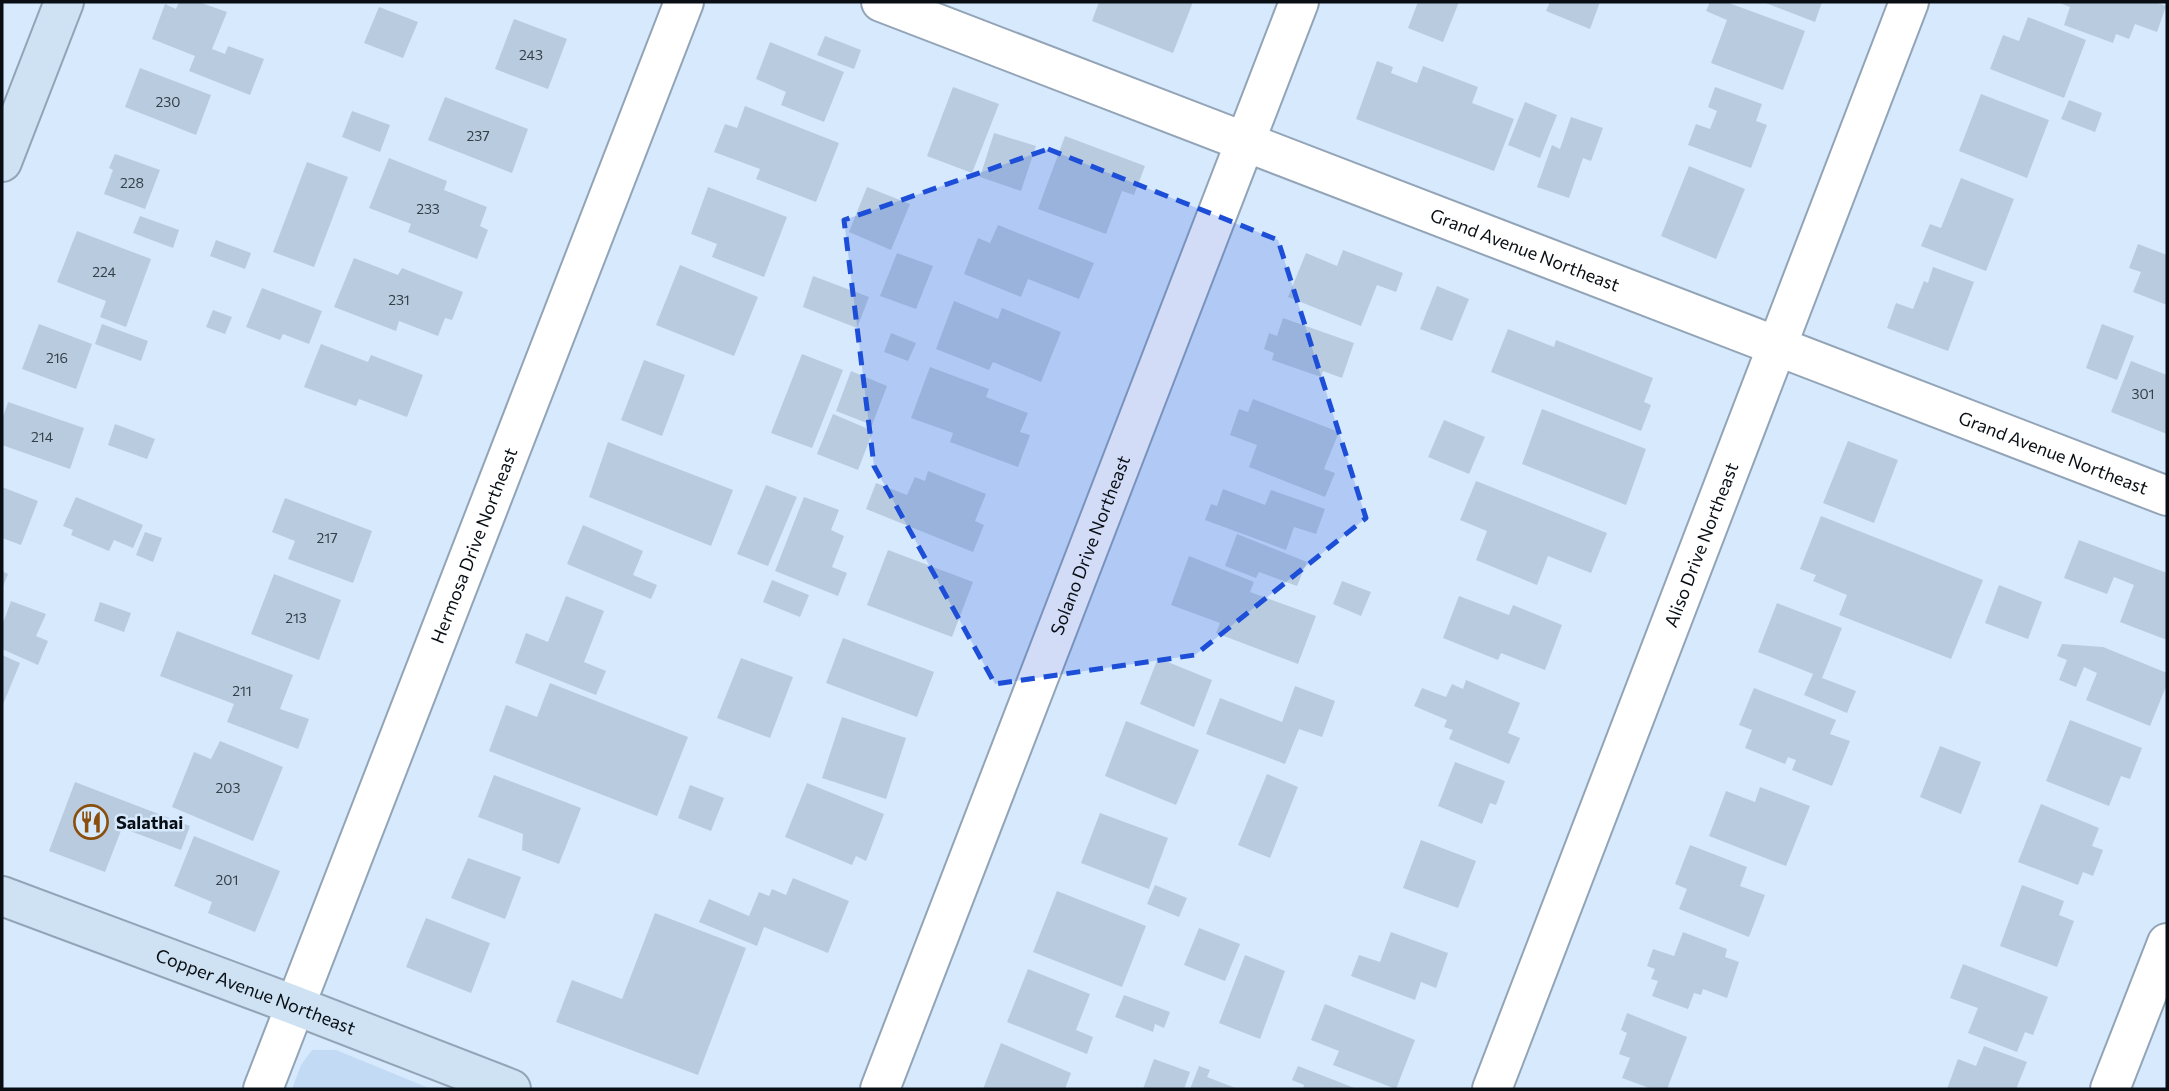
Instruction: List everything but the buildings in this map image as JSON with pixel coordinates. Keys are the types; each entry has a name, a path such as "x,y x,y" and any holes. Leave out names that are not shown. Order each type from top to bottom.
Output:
{"street":[{"path":"2,162 64,2"},
{"name":"Hermosa Drive Northeast","path":"262,1089 684,2"},
{"name":"Grand Avenue Northeast","path":"881,2 2167,496"},
{"name":"Solano Drive Northeast","path":"880,1089 1299,2"},
{"name":"Aliso Drive Northeast","path":"1492,1089 1909,2"},
{"name":"Copper Avenue Northeast","path":"2,896 511,1089"},
{"path":"2110,1089 2167,943"}],"highlighted area":[{"path":"1048,149 1278,240 1366,518 1195,655 995,684 874,466 844,220"}],"shaded area":[{"path":"312,1050 336,1050 431,1089 292,1089 301,1065"}],"place":[{"name":"Salathai","path":"91,822"}]}
